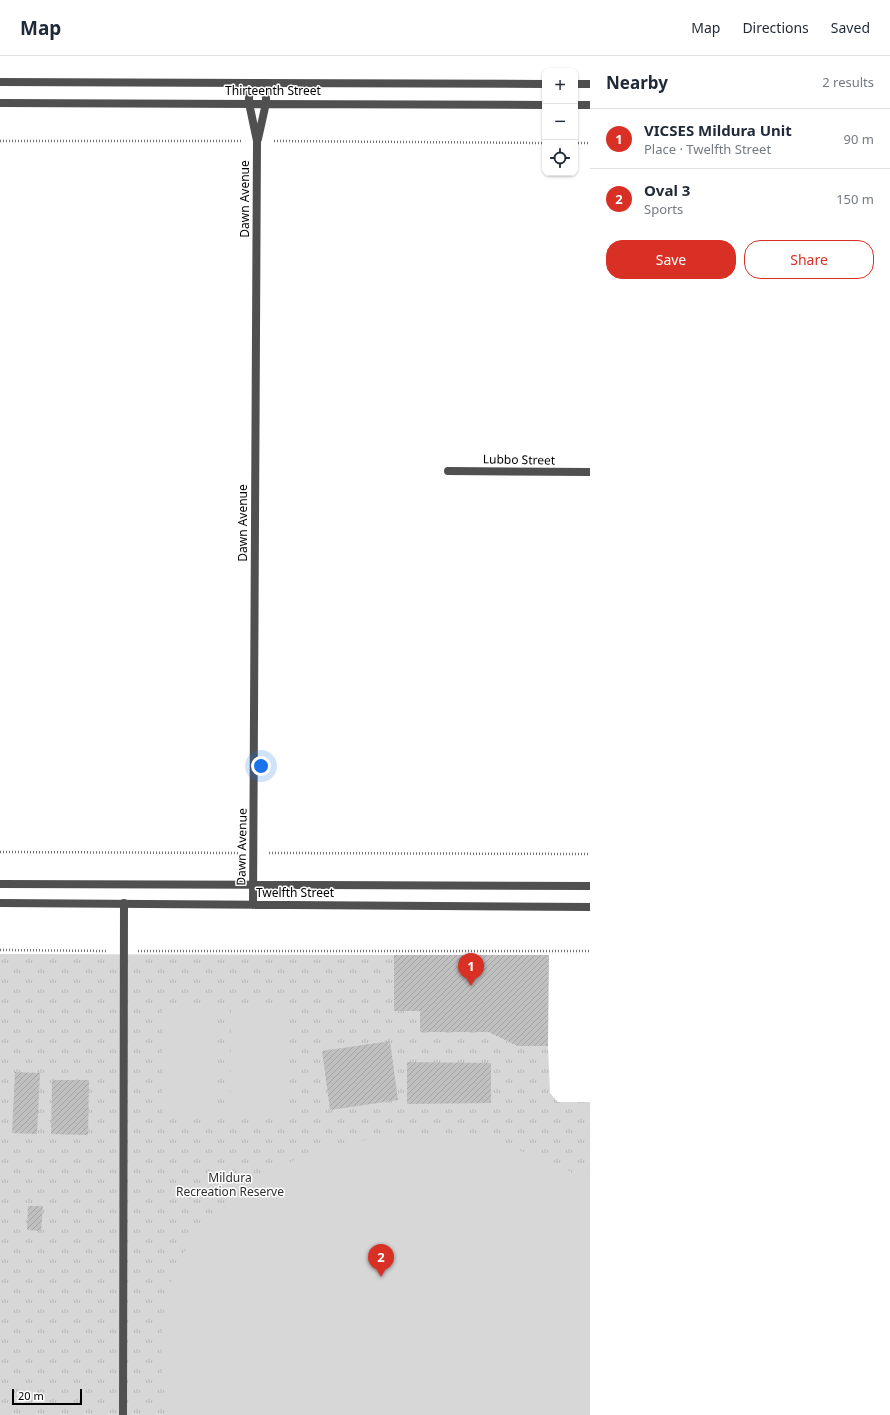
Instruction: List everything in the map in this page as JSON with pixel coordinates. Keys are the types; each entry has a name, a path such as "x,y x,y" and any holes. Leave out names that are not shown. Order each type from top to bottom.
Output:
{"street":[{"name":"Thirteenth Street","path":"0,82 542,84"},
{"name":"Dawn Avenue","path":"249,83 249,103 257,141 253,905"},
{"name":"Dawn Avenue","path":"257,141 266,103 266,83"},
{"path":"578,84 590,84"},
{"name":"Thirteenth Street","path":"0,103 542,104"},
{"path":"578,105 590,105"},
{"name":"Lubbo Street","path":"448,471 590,472"},
{"name":"Twelfth Street","path":"0,884 590,886"},
{"name":"Twelfth Street","path":"0,903 590,907"},
{"path":"123,1415 124,903"}],"path":[{"path":"0,141 542,142"},
{"path":"578,143 590,143"},
{"path":"0,852 590,854"},
{"path":"0,950 590,951"}],"green space":[{"name":"Mildura Recreation Reserve","path":"0,954 394,955 394,1011 420,1011 420,1032 488,1032 517,1046 548,1046 550,1093 558,1102 590,1102 590,1415 0,1415"},
{"path":"163,1009 217,1009 216,1116 163,1116"},
{"path":"231,1009 284,1009 284,1115 230,1115"},
{"path":"431,1135 488,1139 547,1161 590,1181 590,1415 167,1415 161,1355 166,1294 179,1259 196,1236 224,1207 257,1181 293,1161 332,1147 379,1137"}],"building":[{"path":"394,955 549,955 548,1046 517,1046 488,1032 420,1032 420,1011 394,1011"},
{"path":"390,1041 398,1100 330,1110 322,1051"},
{"path":"407,1062 491,1063 491,1103 407,1104"},
{"path":"15,1072 40,1073 37,1134 12,1133"},
{"path":"52,1080 89,1080 88,1135 51,1134"},
{"path":"28,1206 43,1206 41,1231 27,1230"}],"place":[{"name":"VICSES Mildura Unit","path":"471,986"},
{"name":"Oval 3","path":"381,1277"}]}
